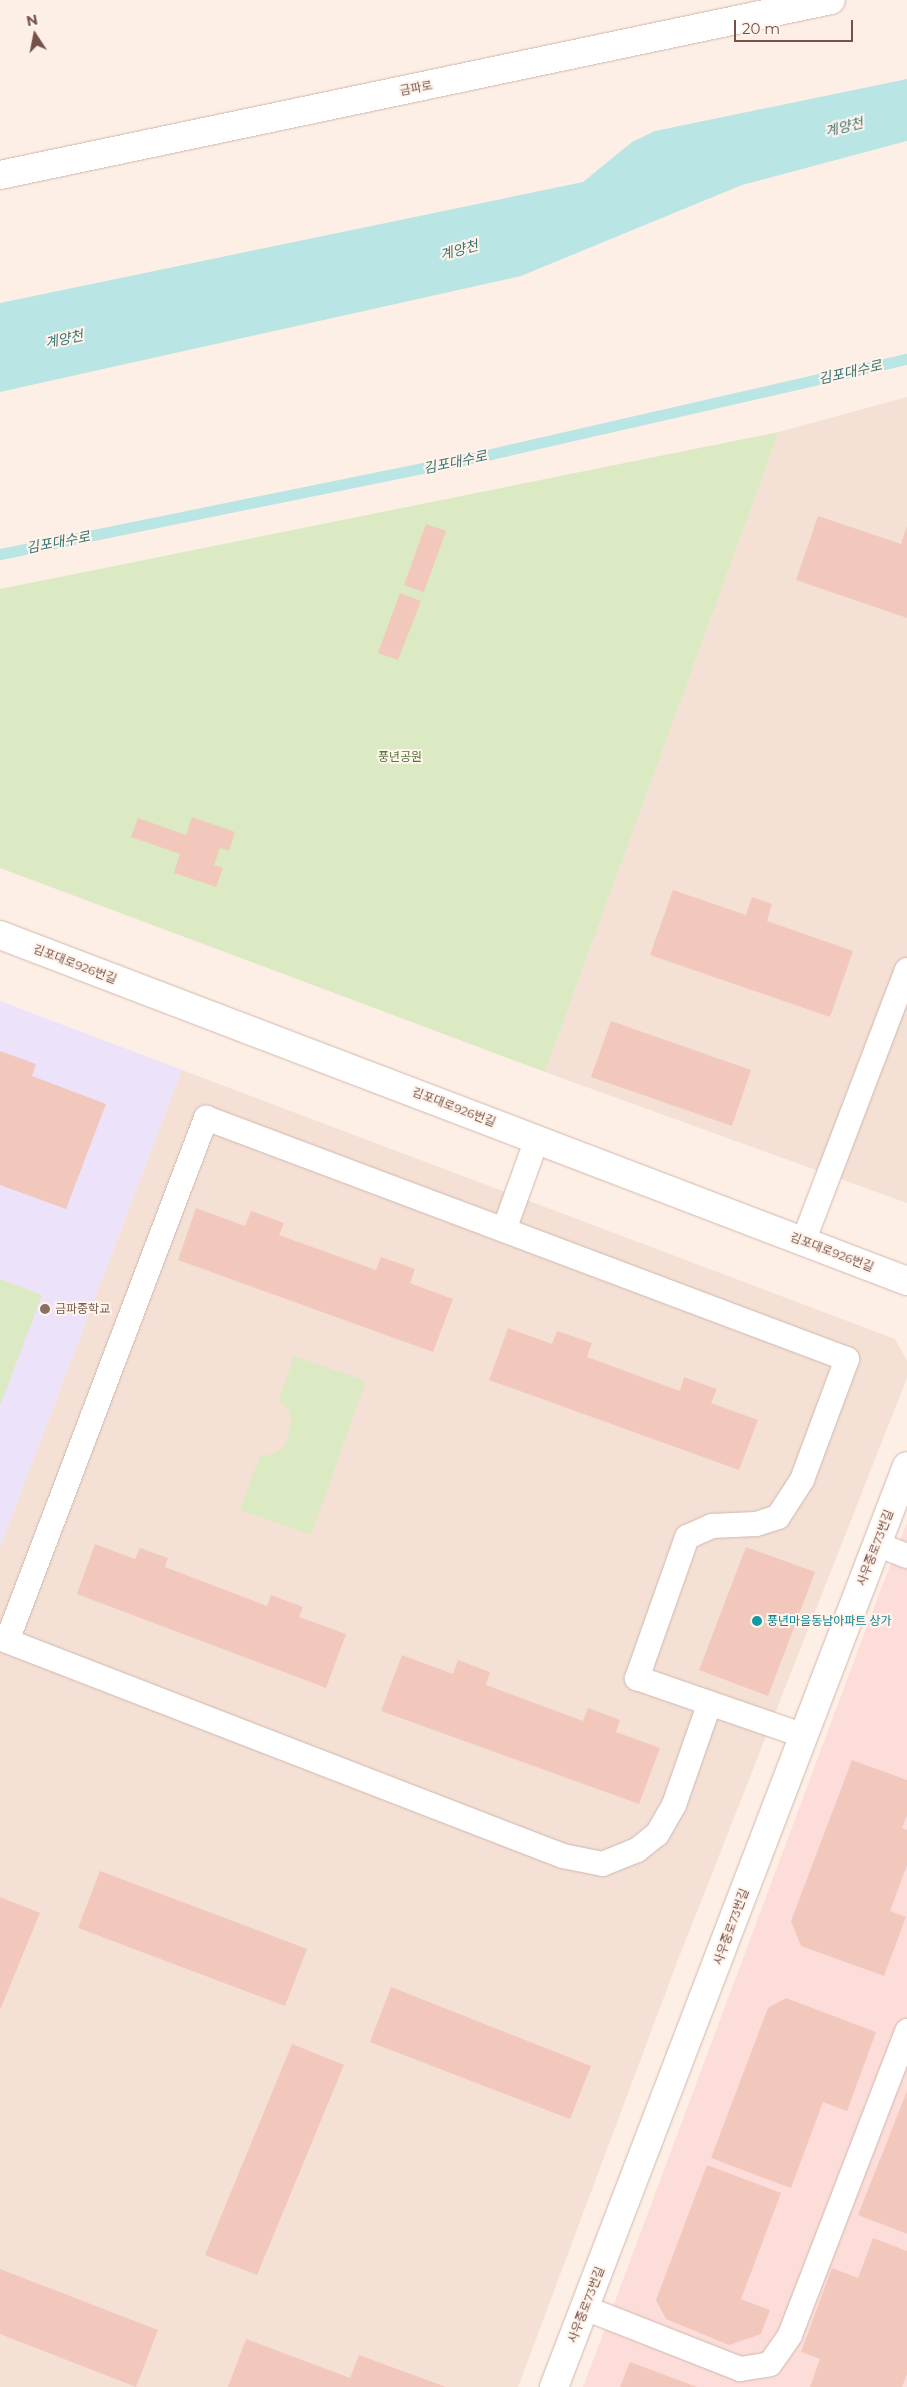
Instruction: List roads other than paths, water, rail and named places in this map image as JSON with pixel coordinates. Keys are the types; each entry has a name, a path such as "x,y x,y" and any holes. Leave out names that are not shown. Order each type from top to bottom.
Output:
{"street":[{"name":"금파로","path":"0,175 831,0"},
{"name":"김포대로926번길","path":"0,935 907,1280"},
{"name":"사우중로73번길","path":"554,2387 586,2308 802,1735 907,1466"}],"lane":[{"path":"803,1242 907,970"},
{"path":"709,1705 674,1805 657,1834 637,1850 603,1864 563,1856 7,1641 206,1118 847,1359 802,1480 778,1517 756,1524 712,1526 687,1537 637,1678 709,1705 802,1735"},
{"path":"504,1230 537,1139"},
{"path":"877,1544 907,1556"},
{"path":"586,2308 740,2369 770,2364 790,2335 907,2031"}],"water":[{"name":"계양천","path":"907,79 907,141 742,185 521,276 0,392 0,303 583,182 632,142 655,131"}],"waterway":[{"name":"김포대수로","path":"0,554 491,454 907,359"}],"place":[{"name":"금파중학교","path":"45,1309"},
{"name":"풍년마을동남아파트 상가","path":"757,1621"}],"park label":[{"name":"풍년공원","path":"400,757"}]}
